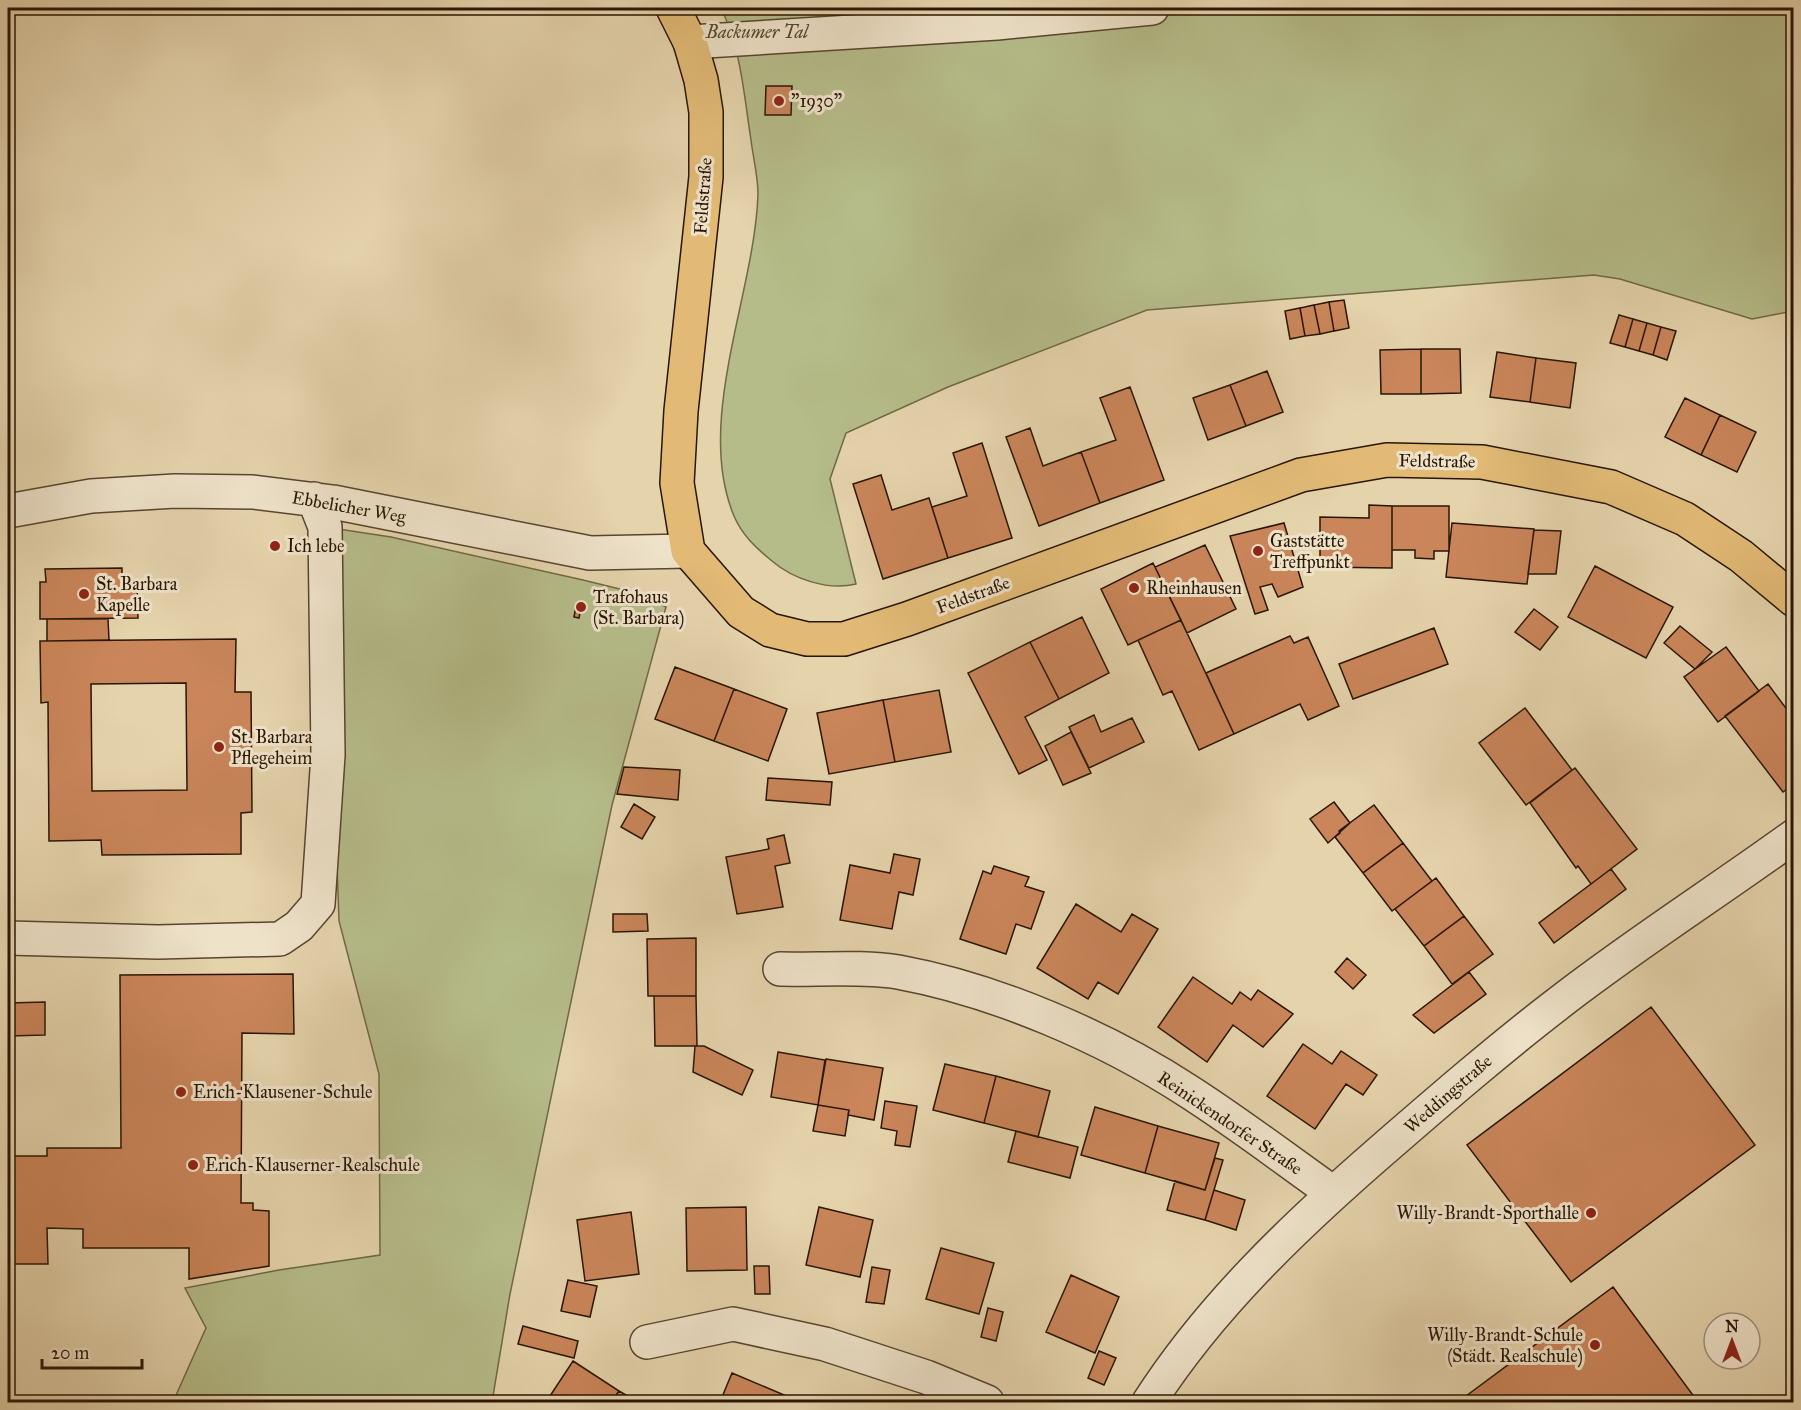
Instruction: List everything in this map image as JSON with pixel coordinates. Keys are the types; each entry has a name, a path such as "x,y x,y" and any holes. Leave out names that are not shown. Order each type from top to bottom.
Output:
{"main road":[{"name":"Feldstraße","path":"673,8 690,42 701,80 706,112 706,177 681,411 677,483 688,551 741,612 770,630 807,639 844,639 907,620 1301,475 1387,460 1482,462 1611,487 1685,519 1731,550 1794,600"}],"street":[{"path":"690,42 998,23 1101,10 1152,8"},
{"name":"Ebbelicher Weg","path":"8,511 91,496 175,491 254,492 314,499 590,553 688,551"},
{"path":"8,938 158,942 280,939 299,926 318,904 328,755 325,527 314,499"},
{"name":"Weddingstraße","path":"1149,1402 1210,1320 1270,1255 1333,1193 1487,1060 1566,998 1794,836"},
{"name":"Reinickendorfer Straße","path":"780,969 897,972 977,993 1052,1021 1114,1048 1188,1090 1333,1193"},
{"path":"646,1342 733,1324 825,1344 926,1377 987,1402"}],"green space":[{"name":"Backumer Tal","path":"721,8 1793,8 1793,311 1752,319 1620,279 1594,275 1147,310 948,387 846,433 830,479 856,584 834,586 811,582 780,567 750,541 734,516 723,479 720,440 723,398 747,273 758,194 741,72 728,24"},
{"path":"325,527 391,537 583,580 640,594 666,607 612,805 510,1294 492,1402 173,1402 206,1328 185,1288 279,1270 380,1255 379,1074 339,921"}],"building":[{"name":"\"1930\"","path":"766,86 792,86 791,115 765,115"},
{"path":"1344,300 1349,328 1334,331 1329,302"},
{"path":"1329,302 1334,331 1320,334 1314,305"},
{"path":"1314,305 1320,334 1305,336 1300,308"},
{"path":"1300,308 1305,336 1290,339 1285,311"},
{"path":"1619,315 1633,319 1625,347 1610,343"},
{"path":"1633,319 1647,323 1639,351 1625,347"},
{"path":"1647,323 1661,327 1653,355 1639,351"},
{"path":"1661,327 1676,331 1667,360 1653,355"},
{"path":"1421,349 1460,349 1461,393 1421,394"},
{"path":"1421,349 1421,394 1381,394 1380,350"},
{"path":"1497,352 1536,358 1530,402 1490,397"},
{"path":"1536,358 1576,363 1570,408 1530,402"},
{"path":"1267,371 1283,412 1246,426 1230,385"},
{"path":"1230,385 1246,426 1208,440 1193,398"},
{"path":"1130,387 1164,480 1100,503 1081,452 1116,440 1100,398"},
{"path":"1685,398 1720,415 1701,455 1665,437"},
{"path":"1720,415 1756,432 1737,472 1701,455"},
{"path":"1030,428 1043,466 1081,452 1100,503 1039,526 1006,437"},
{"path":"982,443 1012,538 948,558 932,507 967,496 953,453"},
{"path":"881,475 892,510 929,498 948,558 883,579 853,484"},
{"path":"1369,505 1392,506 1392,568 1320,567 1320,517 1369,518"},
{"path":"1392,506 1449,506 1449,551 1434,551 1434,559 1415,558 1415,550 1392,550"},
{"path":"1284,523 1303,587 1278,597 1272,584 1260,587 1268,610 1255,614 1230,536"},
{"path":"1452,523 1534,529 1527,584 1446,577"},
{"path":"1534,530 1561,531 1556,574 1528,574"},
{"path":"1205,545 1236,609 1187,633 1155,567"},
{"path":"1153,563 1181,620 1128,645 1101,589"},
{"path":"1595,566 1673,607 1646,658 1568,617"},
{"path":"122,568 122,581 137,581 138,618 40,619 40,582 46,582 45,569"},
{"path":"576,606 581,607 579,618 574,617"},
{"path":"1534,609 1558,627 1540,650 1515,632"},
{"path":"1082,617 1109,673 1059,699 1030,642"},
{"path":"47,619 108,619 109,640 47,641"},
{"path":"1181,620 1234,734 1199,750 1172,691 1163,695 1138,640"},
{"path":"1680,626 1712,652 1695,669 1664,643"},
{"path":"1434,628 1448,664 1353,699 1339,664"},
{"path":"1290,636 1294,643 1308,637 1339,706 1308,720 1300,704 1234,734 1206,673"},
{"name":"St. Barbara Pflegeheim","path":"236,639 235,692 251,692 252,812 241,813 241,854 102,855 101,840 49,841 48,702 41,703 40,641","holes":["186,683 187,790 92,791 91,684"]},
{"path":"1030,642 1059,699 1025,717 1047,760 1019,774 968,673"},
{"path":"1726,647 1759,691 1718,722 1684,677"},
{"path":"675,667 734,689 714,741 655,719"},
{"path":"1768,684 1794,719 1794,784 1783,792 1725,716"},
{"path":"734,689 787,709 768,761 714,741"},
{"path":"939,690 951,752 895,762 883,700"},
{"path":"883,700 895,762 829,774 817,713"},
{"path":"1525,708 1572,770 1526,805 1479,743"},
{"path":"1094,715 1101,732 1132,718 1144,742 1089,768 1069,727"},
{"path":"1071,732 1091,773 1063,785 1045,746"},
{"path":"624,767 680,770 678,800 617,794"},
{"path":"1575,768 1637,849 1591,884 1578,866 1576,868 1530,803"},
{"path":"768,778 832,782 830,805 766,800"},
{"path":"1334,802 1350,823 1328,843 1310,819"},
{"path":"634,804 655,817 642,839 621,827"},
{"path":"1374,805 1403,843 1363,873 1335,837 1340,833 1339,831"},
{"path":"784,835 790,863 775,866 783,907 737,914 726,857 769,849 767,839"},
{"path":"1403,843 1432,881 1392,911 1363,873"},
{"path":"894,854 920,859 913,895 899,892 892,929 840,920 850,865 890,873"},
{"path":"994,866 1029,877 1025,886 1044,892 1031,929 1016,924 1006,954 960,939 983,871 991,874"},
{"path":"1611,869 1626,889 1554,943 1539,923"},
{"path":"1436,878 1464,916 1424,946 1395,909"},
{"path":"1076,904 1121,932 1132,914 1158,929 1118,994 1098,982 1088,999 1037,968"},
{"path":"613,914 647,914 648,931 613,932"},
{"path":"1464,916 1493,954 1452,984 1424,946"},
{"path":"696,938 696,996 648,996 647,939"},
{"path":"1347,958 1366,975 1353,989 1335,972"},
{"path":"1469,972 1486,994 1434,1033 1413,1015"},
{"name":"Erich-Klausener-Schule","path":"293,974 294,1034 242,1033 241,1203 253,1203 253,1210 269,1211 269,1266 189,1279 189,1248 83,1248 83,1229 47,1228 48,1264 8,1264 8,1156 47,1156 47,1148 121,1148 120,975"},
{"path":"1193,977 1232,1004 1240,992 1251,1000 1258,990 1293,1014 1263,1047 1233,1025 1207,1062 1158,1027"},
{"path":"654,996 696,996 697,1046 655,1046"},
{"path":"45,1002 45,1035 8,1036 8,1003"},
{"name":"Willy-Brandt-Sporthalle","path":"1651,1007 1755,1145 1571,1282 1467,1145"},
{"path":"1303,1044 1332,1064 1341,1051 1377,1075 1363,1095 1346,1084 1315,1129 1267,1096"},
{"path":"695,1046 704,1046 753,1070 742,1095 693,1072"},
{"path":"778,1052 825,1060 818,1105 771,1097"},
{"path":"826,1059 883,1068 874,1120 848,1115 849,1110 818,1105"},
{"path":"945,1064 996,1076 984,1123 933,1110"},
{"path":"996,1076 1050,1091 1038,1137 984,1123"},
{"path":"885,1101 917,1106 910,1147 895,1145 897,1131 881,1128"},
{"path":"818,1105 849,1110 845,1136 813,1131"},
{"path":"1095,1107 1158,1126 1145,1173 1081,1155"},
{"path":"1158,1126 1219,1143 1205,1190 1145,1173"},
{"path":"1016,1131 1078,1147 1070,1178 1008,1162"},
{"path":"1215,1158 1223,1160 1205,1220 1167,1210 1175,1181 1205,1190"},
{"path":"1214,1190 1245,1200 1236,1230 1205,1220"},
{"path":"746,1207 747,1270 687,1271 686,1208"},
{"path":"819,1207 873,1220 860,1277 806,1265"},
{"path":"631,1212 639,1274 585,1281 577,1220"},
{"path":"941,1248 994,1263 979,1314 926,1299"},
{"path":"754,1266 769,1266 770,1294 755,1294"},
{"path":"872,1267 890,1270 884,1304 866,1302"},
{"path":"1071,1275 1119,1297 1095,1353 1046,1332"},
{"path":"568,1280 597,1286 590,1317 561,1311"},
{"name":"Willy-Brandt-Schule (Städt. Realschule)","path":"1613,1287 1698,1402 1458,1402"},
{"path":"988,1308 1003,1312 996,1341 981,1337"},
{"path":"523,1326 578,1341 574,1358 518,1344"},
{"path":"1099,1351 1116,1358 1104,1385 1088,1378"},
{"path":"573,1361 619,1391 611,1402 546,1402"},
{"path":"732,1373 789,1397 786,1402 720,1402"},
{"path":"619,1391 638,1402 611,1402"},
{"path":"789,1397 803,1402 786,1402"}],"place":[{"name":"\"1930\"","path":"779,101"},
{"name":"Ich lebe","path":"275,546"},
{"name":"Gaststätte Treffpunkt","path":"1258,551"},
{"name":"Rheinhausen","path":"1134,588"},
{"name":"St. Barbara Kapelle","path":"84,594"},
{"name":"Trafohaus (St. Barbara)","path":"581,607"},
{"name":"St. Barbara Pflegeheim","path":"219,747"},
{"name":"Erich-Klausener-Schule","path":"181,1092"},
{"name":"Erich-Klauserner-Realschule","path":"193,1165"},
{"name":"Willy-Brandt-Sporthalle","path":"1591,1213"},
{"name":"Willy-Brandt-Schule (Städt. Realschule)","path":"1595,1345"}]}
